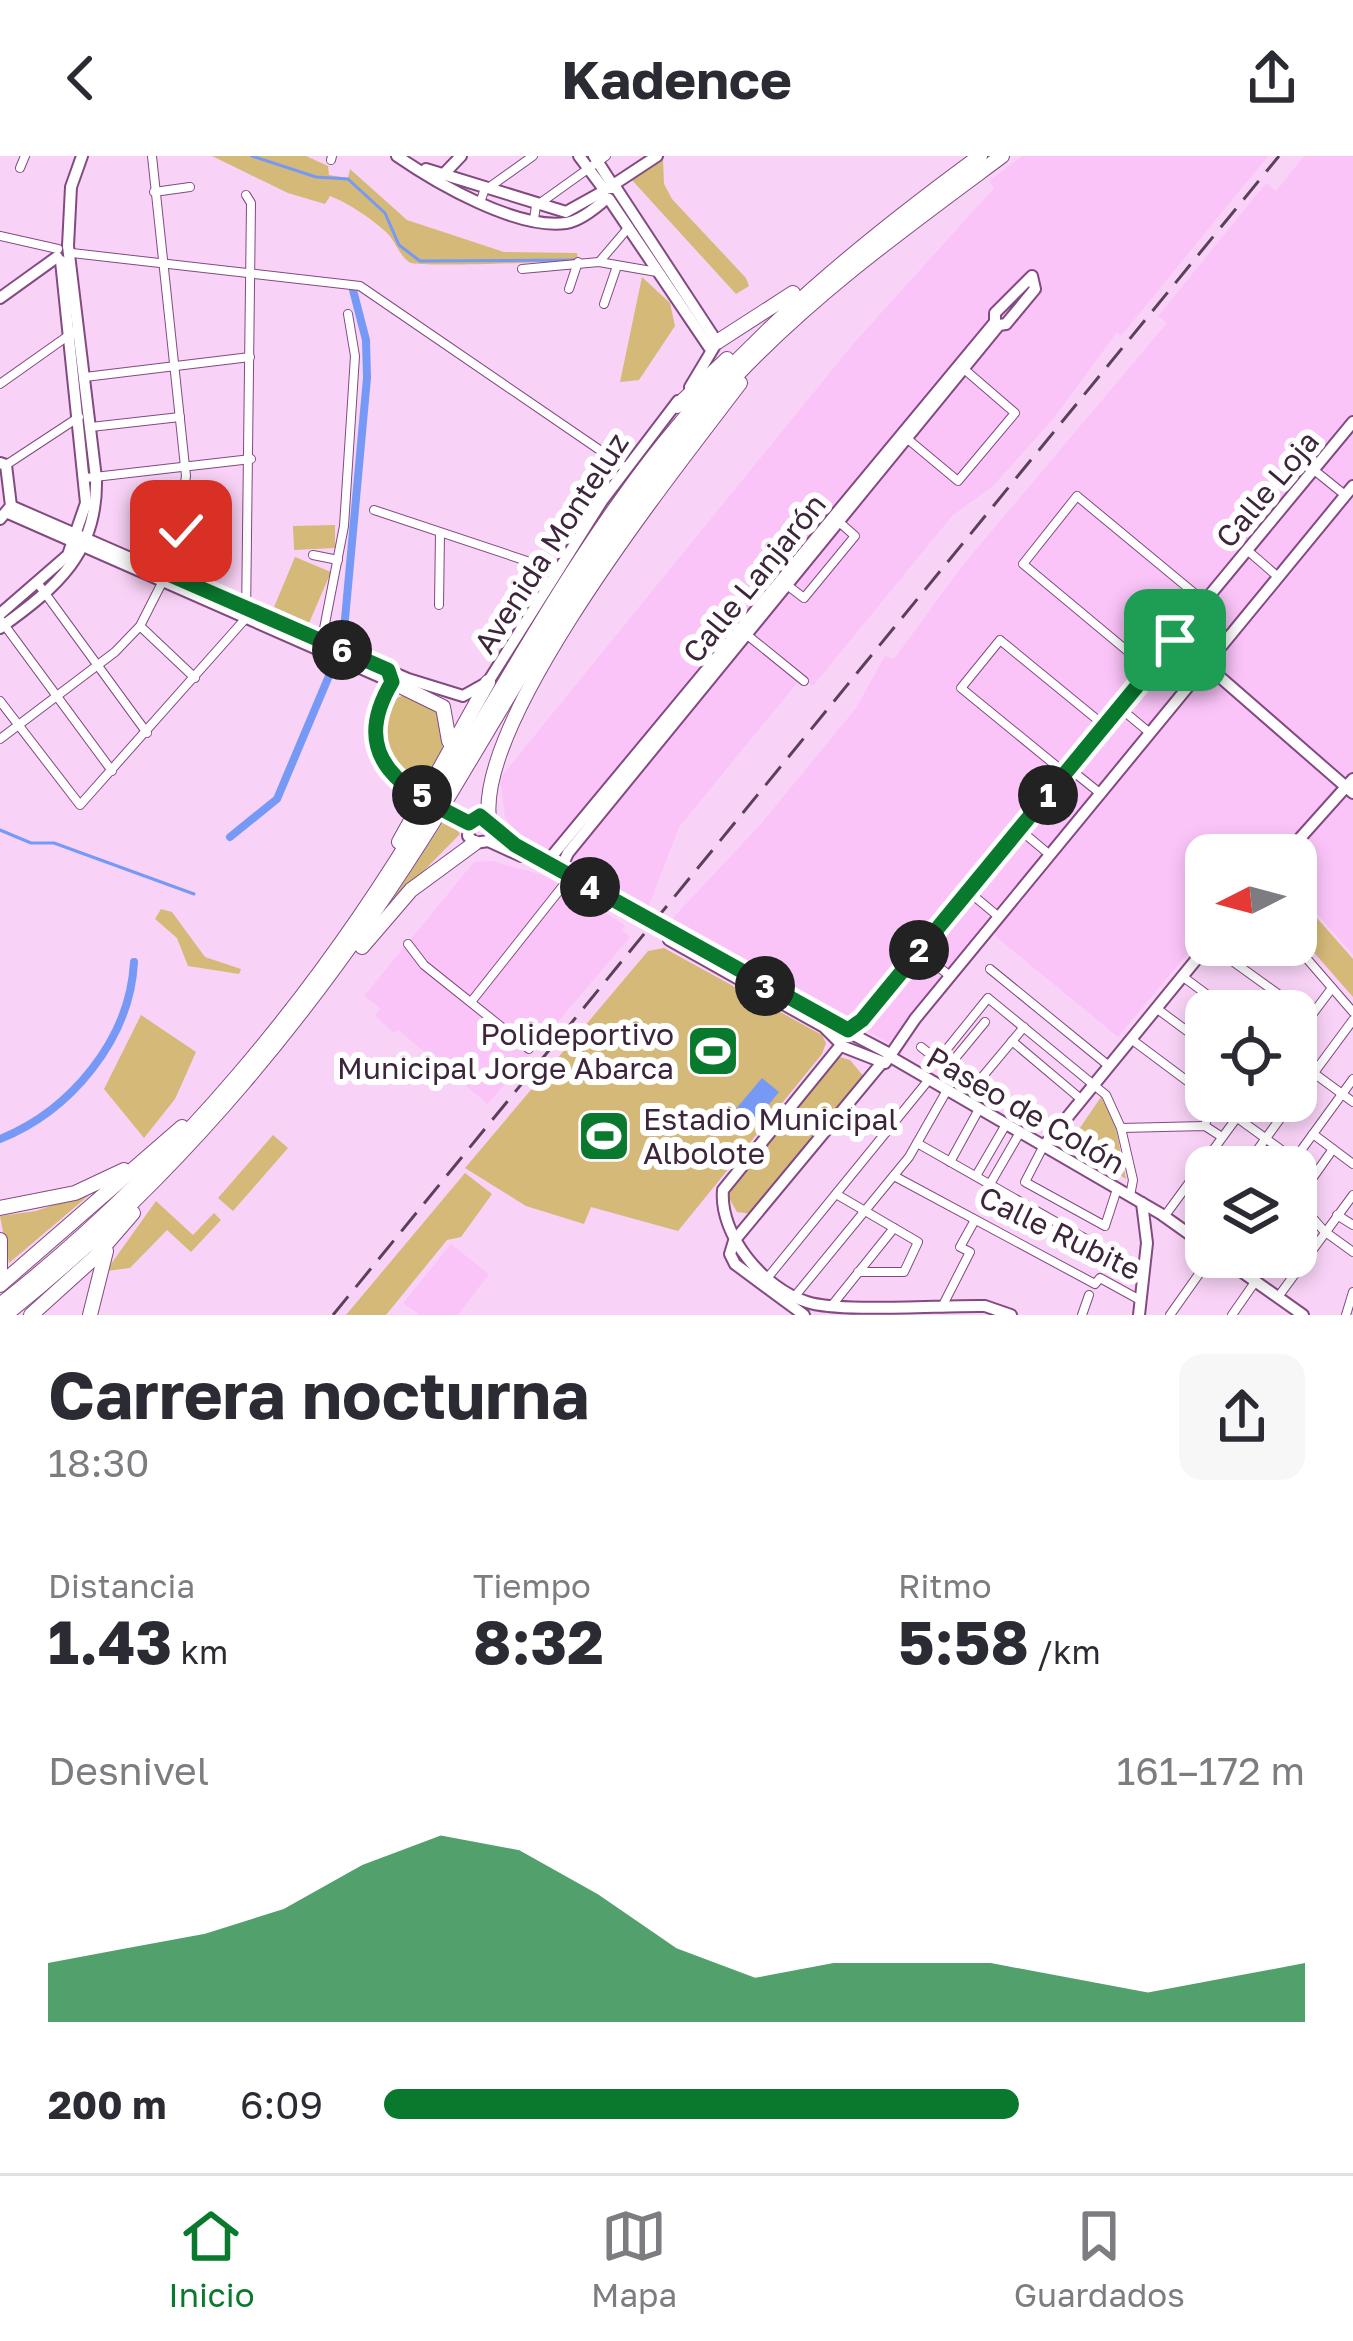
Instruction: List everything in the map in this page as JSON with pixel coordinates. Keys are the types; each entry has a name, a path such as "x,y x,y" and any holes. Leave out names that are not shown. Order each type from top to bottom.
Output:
{"highway":[{"path":"677,406 814,284 980,156"},
{"path":"325,984 627,509 707,408 780,332 890,240 1002,156"},
{"path":"714,346 814,284"},
{"path":"0,1306 84,1234 212,1105 347,935 438,804 640,474 786,310"},
{"path":"492,824 488,787 494,764 532,685 619,546 780,332"},
{"path":"398,682 443,707 450,724 446,751"},
{"path":"347,935 488,682"},
{"path":"31,1315 118,1230 262,1065 325,984 411,890 482,842"},
{"path":"0,1285 212,1105"},
{"path":"0,1208 75,1192 139,1163"},
{"path":"4,1315 169,1167"},
{"path":"90,1315 98,1268 118,1230"},
{"path":"0,1240 0,1272"}],"street":[{"path":"20,168 25,156"},
{"path":"78,156 64,253 91,478 82,541 42,590 1,622 112,771"},
{"path":"0,739 98,666 140,626 167,578 181,531 185,467 152,156"},
{"path":"397,156 482,197 535,212 566,212 609,191 657,156"},
{"path":"440,177 461,156"},
{"path":"482,197 533,156"},
{"path":"579,156 596,160"},
{"path":"535,212 596,160"},
{"path":"596,160 631,226 714,346"},
{"path":"154,192 190,187"},
{"path":"0,701 80,805 248,614 251,203 246,195"},
{"path":"599,262 631,226"},
{"path":"0,236 64,253 251,277 334,282 371,292 626,468"},
{"path":"0,298 64,253"},
{"path":"569,290 578,262"},
{"path":"522,269 599,262 661,270"},
{"path":"604,304 617,265"},
{"path":"320,645 338,560 356,356 348,314"},
{"name":"Calle Lanjarón","path":"548,862 997,324 564,857 563,876"},
{"path":"75,333 85,377 86,420"},
{"path":"0,384 75,333"},
{"name":"Avenida Monteluz","path":"6,513 82,541 398,682 463,696 488,682 626,468 705,369 714,346"},
{"path":"85,377 251,357"},
{"path":"904,437 958,481 1015,413 964,369"},
{"path":"6,513 3,464 68,418 180,417"},
{"name":"Calle Loja","path":"724,1206 723,1190 849,1030 969,892 1353,422"},
{"path":"91,478 251,459"},
{"path":"804,1315 735,1264 730,1254 734,1241 1349,491 1314,470"},
{"path":"1150,670 1023,564 1077,496 1205,602"},
{"path":"374,510 557,571"},
{"name":"Calle Lanjarón","path":"787,585 804,598 855,536 838,521"},
{"path":"439,605 440,533"},
{"path":"1247,550 1277,576"},
{"path":"313,555 338,560"},
{"path":"42,590 147,733"},
{"path":"140,626 195,677"},
{"path":"746,634 804,681"},
{"path":"1101,794 961,688 1000,640 1105,726"},
{"path":"1175,640 1351,786 1305,834"},
{"path":"398,682 382,709 376,753 390,773 464,820 480,816 563,876"},
{"path":"1120,708 1150,733"},
{"path":"464,820 466,832 482,842 563,876 849,1030 886,1060"},
{"path":"482,842 492,824"},
{"path":"1019,829 1051,856"},
{"path":"470,1001 563,876"},
{"path":"969,892 999,917"},
{"path":"671,937 840,1043 886,1060"},
{"path":"408,944 424,965 529,1049"},
{"path":"919,951 950,976"},
{"path":"1117,1189 1105,1226 1025,1182 1043,1148 1191,966"},
{"path":"1238,966 1272,990"},
{"path":"1313,966 1353,1016 1317,1069"},
{"path":"990,969 1109,1066"},
{"path":"1182,976 1201,990"},
{"path":"1317,1008 1332,988"},
{"name":"Paseo de Colón","path":"938,1060 988,998 1106,1095 1121,1128 1132,1180 1130,1196"},
{"path":"1156,1008 1185,1029"},
{"path":"947,1068 985,1022"},
{"path":"921,1047 973,1088 1024,1027"},
{"path":"1131,1039 1185,1080"},
{"path":"1012,1041 1082,1100"},
{"name":"Paseo de Colón","path":"886,1060 1185,1231"},
{"path":"1317,1075 1353,1102"},
{"path":"1303,1146 1353,1079"},
{"path":"769,1276 927,1082"},
{"path":"794,1296 894,1176 946,1092"},
{"path":"950,1162 978,1111"},
{"path":"1205,1126 1206,1122"},
{"path":"1164,1217 1233,1122"},
{"path":"1244,1122 1275,1146"},
{"path":"1259,1146 1277,1122"},
{"path":"976,1176 1005,1126"},
{"path":"1121,1128 1205,1126 1222,1137"},
{"path":"991,1184 1019,1134"},
{"path":"1313,1134 1353,1163"},
{"path":"917,1143 1144,1271"},
{"path":"1317,1171 1333,1149"},
{"name":"Calle Rubite","path":"894,1176 1095,1284 1100,1278 1141,1300"},
{"path":"836,1194 918,1242 904,1272 858,1272"},
{"path":"1317,1242 1353,1195"},
{"path":"1139,1315 1144,1271 1142,1203"},
{"path":"724,1206 753,1217"},
{"path":"724,1206 734,1241 794,1296 885,1310 944,1305 1010,1315"},
{"path":"1337,1215 1353,1225"},
{"path":"944,1305 970,1252 961,1247 976,1219"},
{"path":"1317,1224 1353,1252"},
{"path":"833,1304 894,1228"},
{"path":"1171,1315 1203,1278"},
{"path":"1251,1278 1294,1312"},
{"path":"1279,1297 1292,1278"},
{"path":"1232,1315 1256,1281"},
{"path":"1346,1315 1353,1292"},
{"path":"1082,1315 1089,1294"}],"shaded area":[{"path":"212,156 306,156 328,166 329,175 348,178 350,169 407,220 504,252 577,253 578,260 460,265 409,262 386,232 344,203 330,196 325,204 288,193"},
{"path":"1022,156 1268,156 1121,336 1117,332 1054,418 993,486 952,516 813,686 802,677 679,827 647,911 529,845 505,818 500,778 853,344 994,188 989,181"},
{"path":"1304,156 1353,156 1353,955 1317,914 1317,834 1185,834 1185,956 1118,1037 983,926 889,1043 668,923 760,825 856,708 885,656 894,659 962,566 1167,323 1158,316 1266,183 1276,191"},
{"path":"663,158 664,184 672,199 746,278 749,286 736,294 631,179"},
{"path":"642,277 670,303 675,326 639,380 620,382"},
{"path":"335,525 335,548 294,550 293,526"},
{"path":"295,557 331,572 309,623 274,607"},
{"path":"406,694 439,711 445,736 441,753 421,786 385,761 380,736 395,699"},
{"path":"447,816 460,834 387,908"},
{"path":"492,861 543,875 625,925 622,930 630,937 488,1104 398,1030 394,1033 375,1016 380,1008 364,996 474,862"},
{"path":"161,909 172,912 205,957 241,969 239,974 188,966 177,938 155,919"},
{"path":"1317,918 1353,959 1353,997 1317,956"},
{"path":"664,948 822,1035 826,1043 822,1054 678,1231 591,1207 584,1224 526,1206 465,1168 648,951"},
{"path":"141,1015 196,1052 175,1099 144,1138 104,1089"},
{"path":"836,1056 850,1060 865,1078 752,1214 737,1212 726,1193"},
{"path":"1101,1097 1115,1124 1126,1179 1069,1144"},
{"path":"273,1135 288,1148 233,1211 218,1198"},
{"path":"465,1173 492,1194 461,1237 447,1240 386,1315 346,1315"},
{"path":"86,1194 9,1263 0,1216 36,1211"},
{"path":"156,1201 193,1235 214,1213 221,1220 191,1252 167,1230 130,1268 106,1271"},
{"path":"451,1244 489,1274 458,1315 420,1315 403,1303"}],"water":[{"path":"762,1078 779,1092 747,1131 729,1117"}],"waterway":[{"path":"252,156 316,177 348,179 385,213 399,245 420,261 579,260"},
{"path":"343,641 367,378 366,340 353,290"},
{"path":"230,837 277,799 334,664"},
{"path":"0,830 31,843 54,843 194,894"},
{"path":"0,1139 50,1110 92,1069 121,1019 134,962"}],"railway":[{"path":"333,1315 1279,156"}],"place":[{"name":"Polideportivo Municipal Jorge Abarca","path":"713,1051"},
{"name":"Estadio Municipal Albolote","path":"604,1136"}],"route":[{"path":"181,531 168,574 388,670 392,682 374,738 382,764 399,780 469,823 480,816 489,819 515,845 848,1030 862,1020 1175,640"}]}
